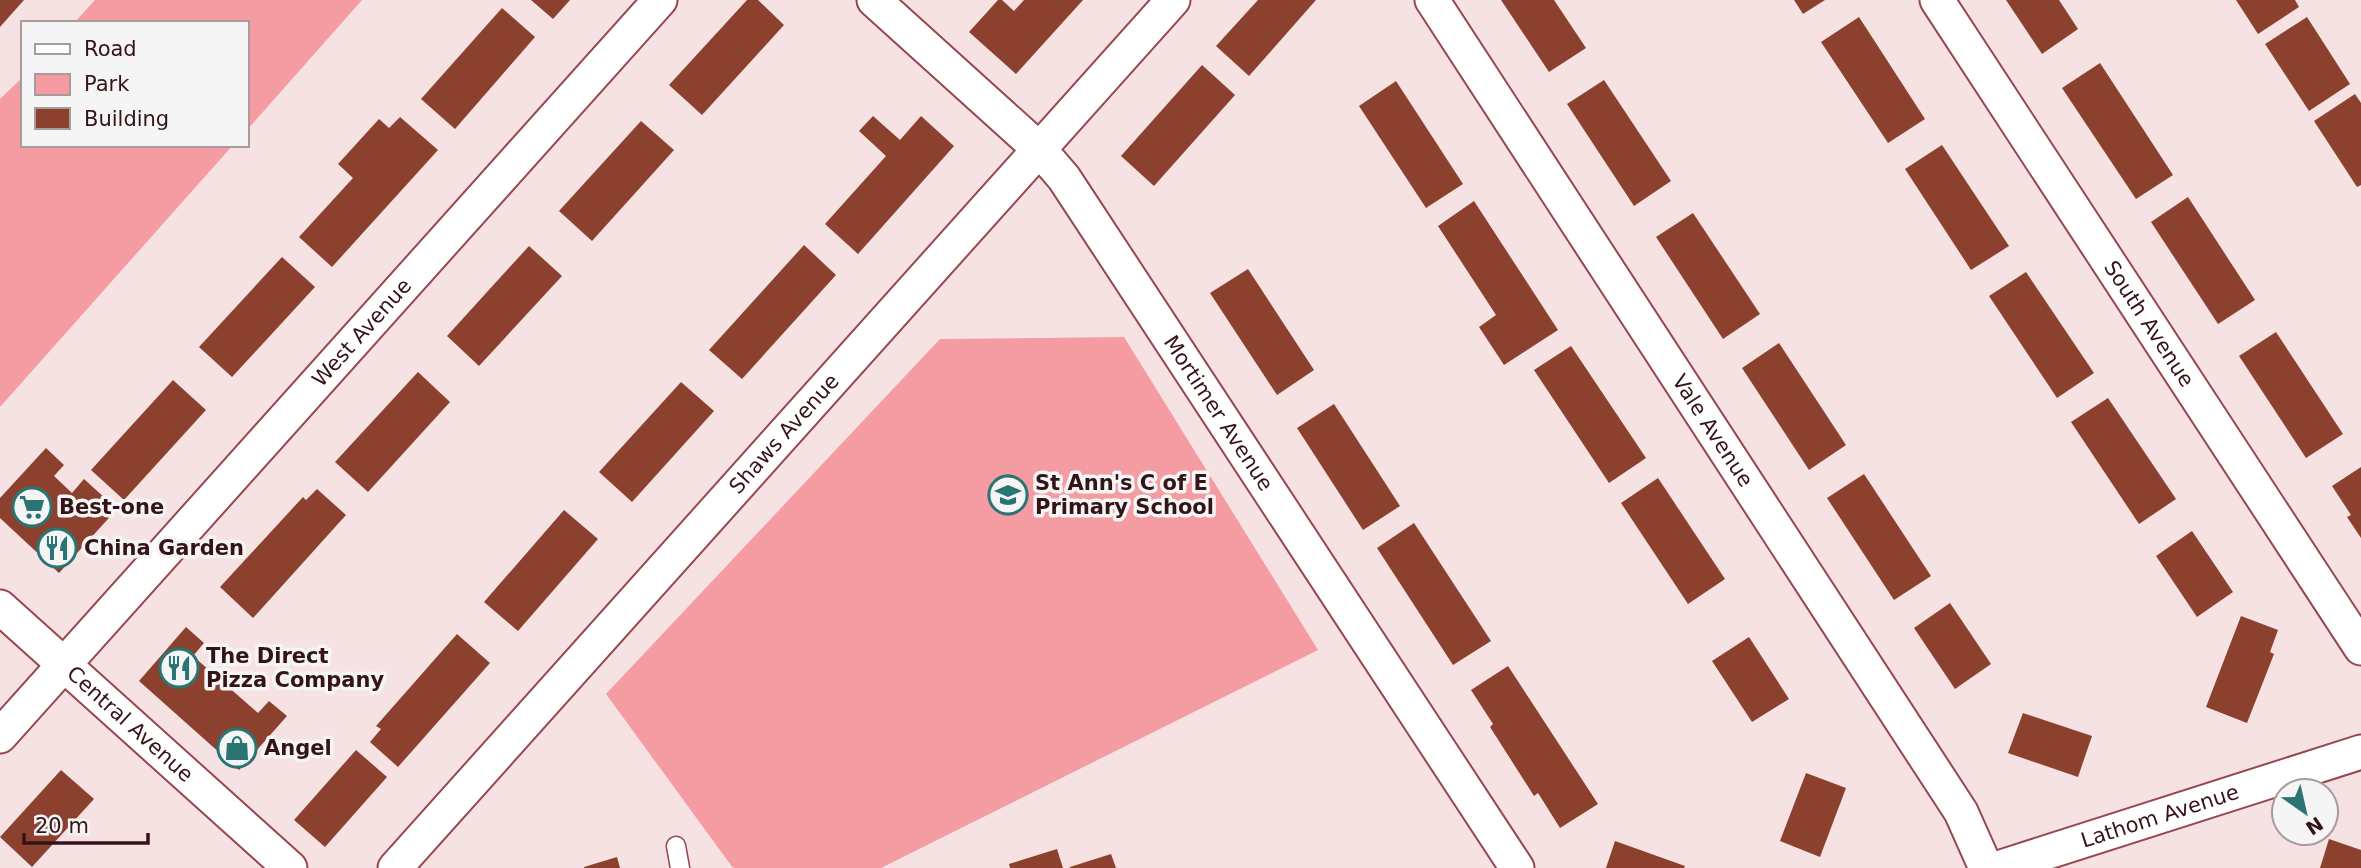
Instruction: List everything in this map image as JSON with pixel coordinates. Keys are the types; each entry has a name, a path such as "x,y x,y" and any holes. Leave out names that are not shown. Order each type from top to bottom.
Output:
{"street":[{"name":"West Avenue","path":"0,736 660,0"},
{"name":"Mortimer Avenue","path":"874,0 1040,150 1072,188 1517,868"},
{"name":"Shaws Avenue","path":"395,868 1173,0"},
{"name":"Vale Avenue","path":"1432,0 1961,812 1986,868"},
{"name":"South Avenue","path":"1937,0 2361,648"},
{"name":"Central Avenue","path":"0,607 290,868"},
{"name":"Lathom Avenue","path":"1998,868 2361,752"}],"lane":[{"path":"676,846 680,868"}],"green space":[{"path":"95,0 362,0 248,129 248,21 76,21"},
{"path":"21,79 21,147 231,147 0,407 0,99"},
{"name":"St Ann's C of E Primary School","path":"1124,337 1318,650 881,868 733,868 606,694 940,339"}],"building":[{"path":"0,0 24,0 0,27"},
{"path":"531,0 570,0 553,19"},
{"path":"747,0 758,0 784,25 702,115 669,85"},
{"path":"998,0 1002,0 1014,11 1024,0 1083,0 1016,74 969,32"},
{"path":"1258,0 1316,0 1249,76 1216,46"},
{"path":"1501,0 1554,0 1586,48 1549,72"},
{"path":"1794,0 1825,0 1803,14"},
{"path":"2006,0 2059,0 2078,29 2042,54"},
{"path":"2236,0 2295,0 2299,7 2258,34"},
{"path":"502,8 535,37 455,129 421,99"},
{"path":"1859,17 1925,119 1888,143 1821,42"},
{"path":"2307,17 2350,84 2309,111 2265,44"},
{"path":"2100,63 2173,175 2136,199 2062,88"},
{"path":"1202,65 1235,95 1154,186 1121,156"},
{"path":"1604,80 1671,181 1634,206 1567,104"},
{"path":"1396,81 1463,184 1426,208 1359,106"},
{"path":"2355,94 2361,103 2361,185 2357,187 2314,121"},
{"path":"873,116 900,140 921,116 954,146 858,254 825,224 886,156 859,131"},
{"path":"400,117 438,150 332,267 299,237 353,178 338,164 379,119 389,128"},
{"path":"641,121 674,150 592,241 559,211"},
{"path":"1942,145 2009,246 1971,270 1905,169"},
{"path":"2188,197 2255,300 2218,324 2151,222"},
{"path":"1474,201 1558,330 1504,365 1479,327 1496,315 1438,226"},
{"path":"1693,213 1760,314 1723,339 1656,237"},
{"path":"804,245 836,275 742,379 709,350"},
{"path":"529,246 562,276 479,366 447,336"},
{"path":"282,257 315,287 232,377 199,347"},
{"path":"1248,269 1314,370 1277,395 1210,293"},
{"path":"2026,272 2094,373 2057,398 1989,296"},
{"path":"2276,332 2343,434 2306,458 2239,356"},
{"path":"1779,343 1846,445 1809,470 1742,368"},
{"path":"1571,346 1646,458 1609,483 1534,370"},
{"path":"418,372 450,402 368,492 335,462"},
{"path":"173,380 206,410 124,500 91,470"},
{"path":"681,382 714,411 632,502 599,472"},
{"path":"2108,398 2176,499 2139,524 2071,422"},
{"path":"1334,404 1400,506 1363,530 1297,428"},
{"path":"46,448 64,465 54,476 72,493 84,479 117,509 59,573 0,518 0,498"},
{"path":"2361,467 2361,538 2347,517 2351,515 2332,486"},
{"path":"1864,474 1931,576 1894,600 1827,498"},
{"path":"1658,478 1725,579 1688,604 1621,503"},
{"path":"317,489 346,515 253,618 220,587 303,497 306,500"},
{"path":"564,510 598,539 518,631 484,602"},
{"path":"1414,523 1491,641 1453,665 1377,548"},
{"path":"2192,531 2233,592 2197,617 2156,556"},
{"path":"1950,603 1991,664 1955,689 1914,628"},
{"path":"2241,616 2278,630 2270,652 2274,654 2247,723 2206,707"},
{"path":"186,627 204,643 193,656 258,713 269,701 287,716 239,770 139,681"},
{"path":"457,634 490,663 398,767 370,742 381,729 376,726"},
{"path":"1749,637 1789,699 1752,722 1712,661"},
{"path":"1508,666 1598,804 1560,828 1538,793 1534,796 1490,727 1493,724 1471,690"},
{"path":"2023,713 2092,736 2078,777 2008,753"},
{"path":"356,750 387,777 325,847 294,820"},
{"path":"61,770 94,799 32,867 0,837"},
{"path":"1806,773 1846,788 1820,857 1780,841"},
{"path":"1615,841 1685,866 1606,868"},
{"path":"2340,843 2361,850 2361,868 2320,868 2327,847 2340,847"},
{"path":"1057,849 1063,868 1010,868 1009,864"},
{"path":"1111,854 1116,868 1070,868 1070,867"},
{"path":"617,857 620,868 584,868 584,867"}],"place":[{"name":"St Ann's C of E Primary School","path":"1008,495"},
{"name":"Best-one","path":"32,507"},
{"name":"China Garden","path":"57,548"},
{"name":"The Direct Pizza Company","path":"179,668"},
{"name":"Angel","path":"237,748"}]}
